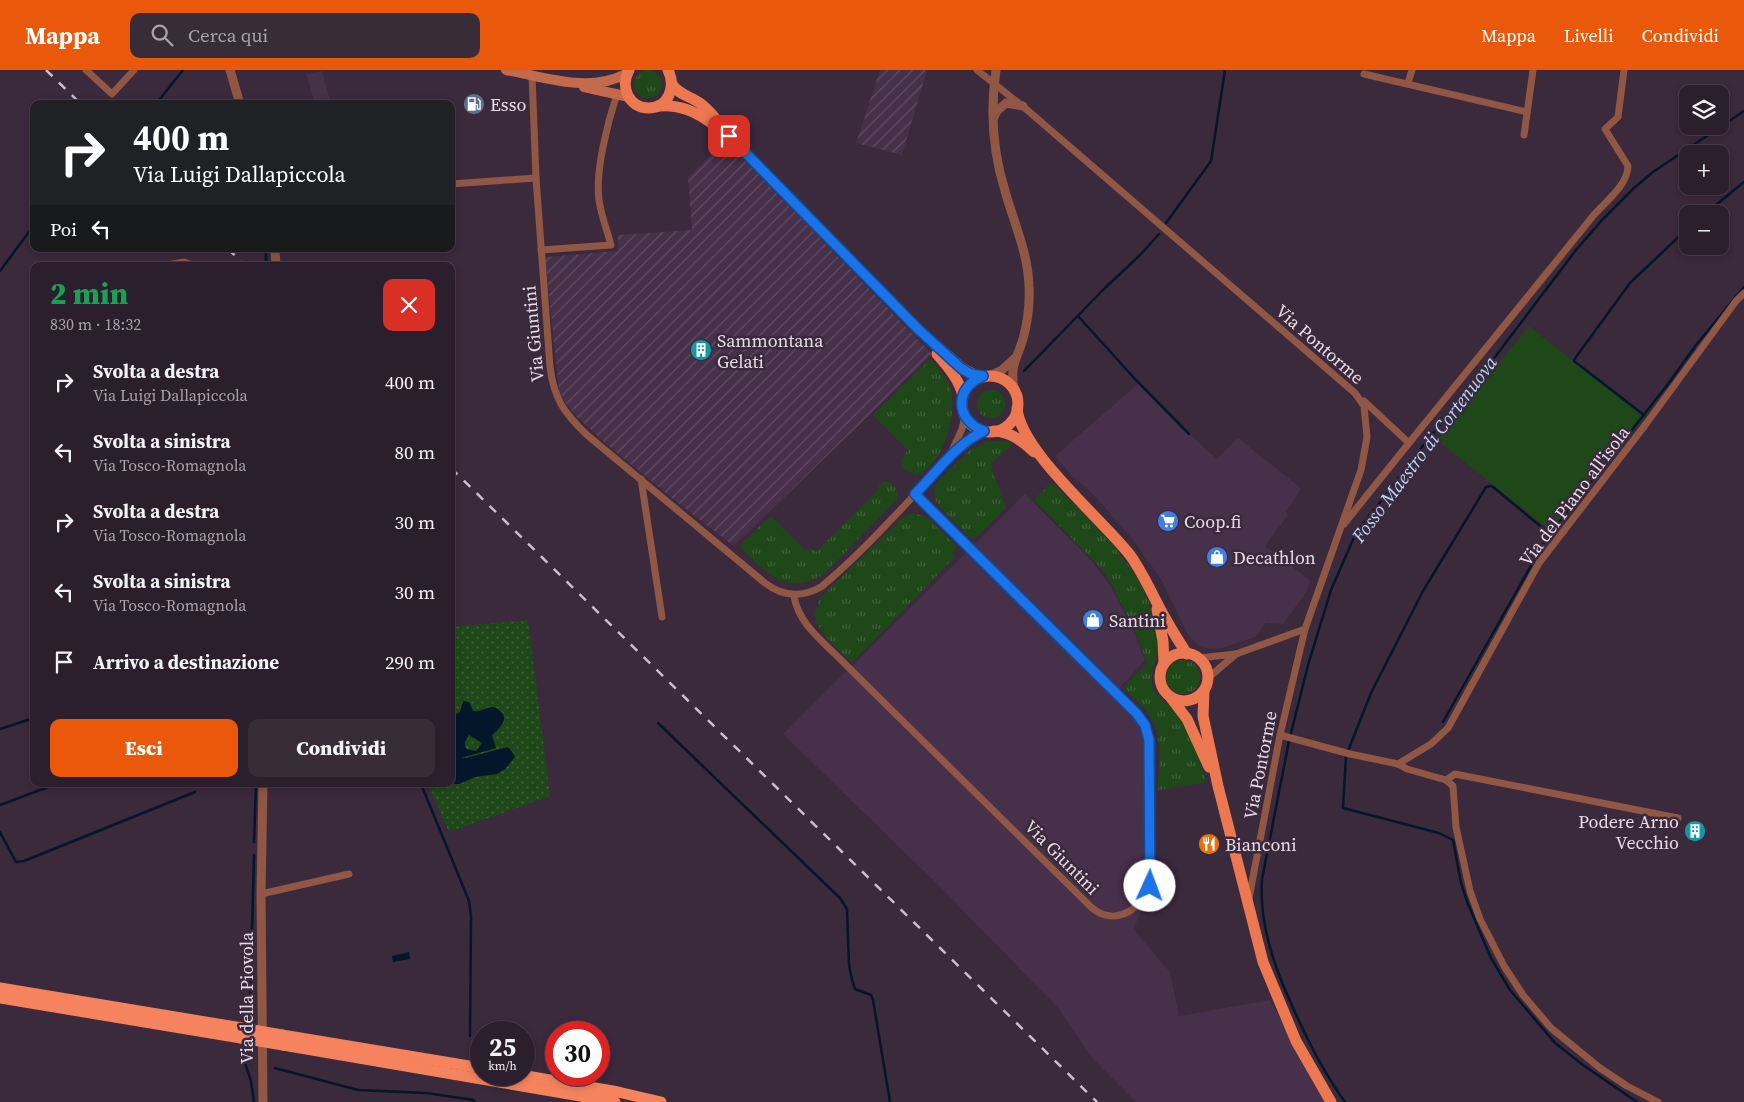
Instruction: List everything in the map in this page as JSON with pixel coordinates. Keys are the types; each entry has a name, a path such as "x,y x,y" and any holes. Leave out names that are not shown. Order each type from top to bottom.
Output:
{"highway":[{"path":"0,988 616,1102"},
{"path":"0,998 242,1033"},
{"path":"283,1040 470,1066"},
{"path":"535,1077 618,1092 661,1102"}],"main road":[{"path":"506,70 532,74 629,97 641,106 648,108 674,106 691,111 706,118 729,136"},
{"path":"668,70 672,84 678,91 705,107 729,136 918,329 962,369 971,374 1005,380 1014,390 1018,399 1020,419 1026,432 1046,464"},
{"path":"572,83 595,84 612,80 628,72"},
{"path":"628,72 625,83 629,97"},
{"path":"656,107 668,98 672,84"},
{"path":"918,329 956,378 963,396"},
{"path":"987,376 970,383 962,402 965,416 976,428 1002,432 1013,436 1046,464 1105,526 1129,555 1148,584 1156,602 1187,654"},
{"path":"988,431 1002,429 1009,424 1015,417 1018,408"},
{"path":"1156,602 1163,641 1164,663 1160,678 1165,692 1187,719 1218,786"},
{"path":"1164,663 1176,654 1187,654 1198,658 1204,665 1208,678 1204,691 1203,716 1218,786 1263,962 1286,1020 1306,1060 1331,1102"},
{"path":"1171,698 1186,701 1194,699 1204,691"}],"street":[{"path":"86,70 112,94 134,70"},
{"path":"230,70 239,100"},
{"name":"Via Pontorme","path":"977,70 1022,106 1355,393 1364,406 1367,437 1361,470 1305,629 1286,736 1248,904"},
{"path":"996,70 993,120 999,166 1026,255 1028,270 1028,318 1022,342 1015,358 1012,376 1014,390"},
{"path":"1408,83 1412,70"},
{"path":"1524,135 1533,70"},
{"path":"1340,529 1593,216 1623,183 1628,173 1628,166 1605,130 1618,117 1624,70"},
{"name":"Via Giuntini","path":"532,74 536,178 550,368 556,396 564,411 576,424 772,588 783,594 794,596 800,616 831,650 1092,908 1112,917 1123,914 1134,908 1147,892 1150,880 1149,740 1145,725 1137,714 915,494"},
{"path":"1364,74 1527,112"},
{"path":"541,250 611,245 599,201 598,182 605,140 617,94"},
{"path":"993,120 997,111 1006,103 1022,106"},
{"path":"455,184 536,178"},
{"name":"Via del Piano all'isola","path":"1398,764 1431,744 1448,728 1539,563 1646,424 1736,301 1744,293"},
{"path":"987,376 1002,370 1015,358"},
{"path":"1355,393 1410,443"},
{"path":"949,457 962,429 965,416"},
{"path":"794,596 803,595 821,588 915,494 949,457 968,440 988,431"},
{"path":"641,479 662,617"},
{"path":"1198,658 1236,654 1305,629"},
{"path":"1208,678 1236,654"},
{"path":"1286,736 1350,754 1398,764 1407,769 1446,780 1453,786 1455,792 1456,827 1470,891 1493,947 1523,995 1550,1028 1570,1044 1627,1086 1658,1102"},
{"path":"1446,780 1455,774 1678,818"},
{"name":"Via della Piovola","path":"263,787 261,894 263,1102"},
{"path":"261,894 349,874"}],"shaded area":[{"path":"880,70 927,70 902,155 856,143"},
{"path":"322,71 330,100 314,100 306,74"},
{"name":"Sammontana Gelati","path":"726,141 932,354 734,546 604,442 577,417 565,402 559,390 545,257 618,251 618,235 692,230 688,177"},
{"path":"1139,383 1216,459 1238,438 1301,488 1286,512 1288,515 1265,546 1311,581 1305,594 1283,624 1266,623 1255,637 1219,649 1198,645 1188,635 1161,579 1133,540 1090,491 1073,477 1055,456"},
{"path":"1025,494 1093,562 1111,587 1136,635 1145,660 1120,688 1151,725 1156,743 1155,884 1133,929 1170,972 1179,1016 1270,1000 1325,1102 1136,1102 1094,1060 1058,1008 936,883 783,734"}],"green space":[{"path":"648,70 658,74 662,84 658,94 648,98 638,94 634,84 638,74"},
{"path":"1529,326 1642,416 1551,531 1437,440"},
{"path":"930,359 949,384 952,395 951,421 942,449 935,460 926,470 916,475 904,470 901,460 908,450 873,415"},
{"path":"991,390 1001,394 1005,404 1001,414 991,418 981,414 977,404 981,394"},
{"path":"986,442 1009,442 1012,445 990,464 1006,508 976,538 970,538 939,506 935,499 934,489 937,482 969,451"},
{"path":"884,482 895,487 898,495 897,499 825,573 811,580 799,583 777,579 758,565 739,546 771,516 806,551 811,548 816,552 879,489 879,484"},
{"path":"1052,482 1114,547 1140,583 1149,603 1158,643 1152,676 1153,688 1174,710 1185,726 1207,782 1158,790 1158,736 1152,720 1146,711 1123,688 1147,663 1137,635 1111,583 1101,568 1034,500"},
{"path":"913,513 927,517 957,547 952,553 955,557 852,663 831,642 817,623 815,615 820,598 902,518"},
{"path":"528,620 550,796 449,832 429,787 455,787 455,627"},
{"path":"1183,660 1195,665 1200,677 1195,689 1183,694 1171,689 1166,677 1171,665"}],"water":[{"path":"463,701 469,702 473,711 493,707 502,713 504,716 503,723 492,735 496,748 461,758 508,747 515,757 505,769 497,774 475,777 455,784 455,715 460,712","holes":["469,735 482,743 476,751 465,747 465,742"]},
{"path":"409,952 410,959 393,962 392,956"}],"waterway":[{"path":"159,100 183,70"},
{"path":"1166,223 1211,161 1225,70"},
{"name":"Fosso Maestro di Cortenuova","path":"1345,1102 1315,1053 1284,987 1268,942 1262,895 1262,879 1289,741 1308,665 1331,590 1355,535 1422,447 1495,357 1576,250 1602,220 1653,172 1744,111"},
{"path":"1716,205 1744,182"},
{"path":"0,271 30,230"},
{"path":"1024,371 1159,234"},
{"path":"1644,415 1574,361 1630,283 1679,237"},
{"path":"266,252 266,262"},
{"path":"1443,722 1546,539 1668,384 1696,345 1744,287"},
{"path":"1078,316 1135,379 1189,434"},
{"path":"1550,534 1493,487 1486,487 1423,591 1371,693 1346,756 1343,808 1439,833 1453,840 1461,883 1468,904 1491,958 1510,990 1555,1043 1583,1065 1637,1102"},
{"path":"0,729 30,719"},
{"path":"658,723 840,898 847,909 849,965 852,980 855,989 871,995 873,1000 890,1102"},
{"path":"0,805 48,787"},
{"path":"254,842 256,787"},
{"path":"422,787 469,901 471,916 470,1021"},
{"path":"0,832 16,862 24,861 195,792"},
{"path":"250,1006 254,855"},
{"path":"243,1057 251,1081 254,1102"},
{"path":"275,1068 358,1090 426,1093 474,1100 474,1102"}],"railway":[{"path":"46,70 77,100"},
{"path":"231,252 242,262"},
{"path":"455,472 1097,1102"}],"place":[{"name":"Esso","path":"474,104"},
{"name":"Sammontana Gelati","path":"701,350"},
{"name":"Coop.fi","path":"1168,521"},
{"name":"Decathlon","path":"1217,557"},
{"name":"Santini","path":"1093,620"},
{"name":"Podere Arno Vecchio","path":"1695,831"},
{"name":"Bianconi","path":"1209,844"}],"route":[{"path":"729,136 918,329 962,369 977,376 983,376 970,383 966,389 963,396 962,409 970,423 984,431 968,440 949,457 915,494 1142,719 1148,730 1149,740 1150,886"}]}
